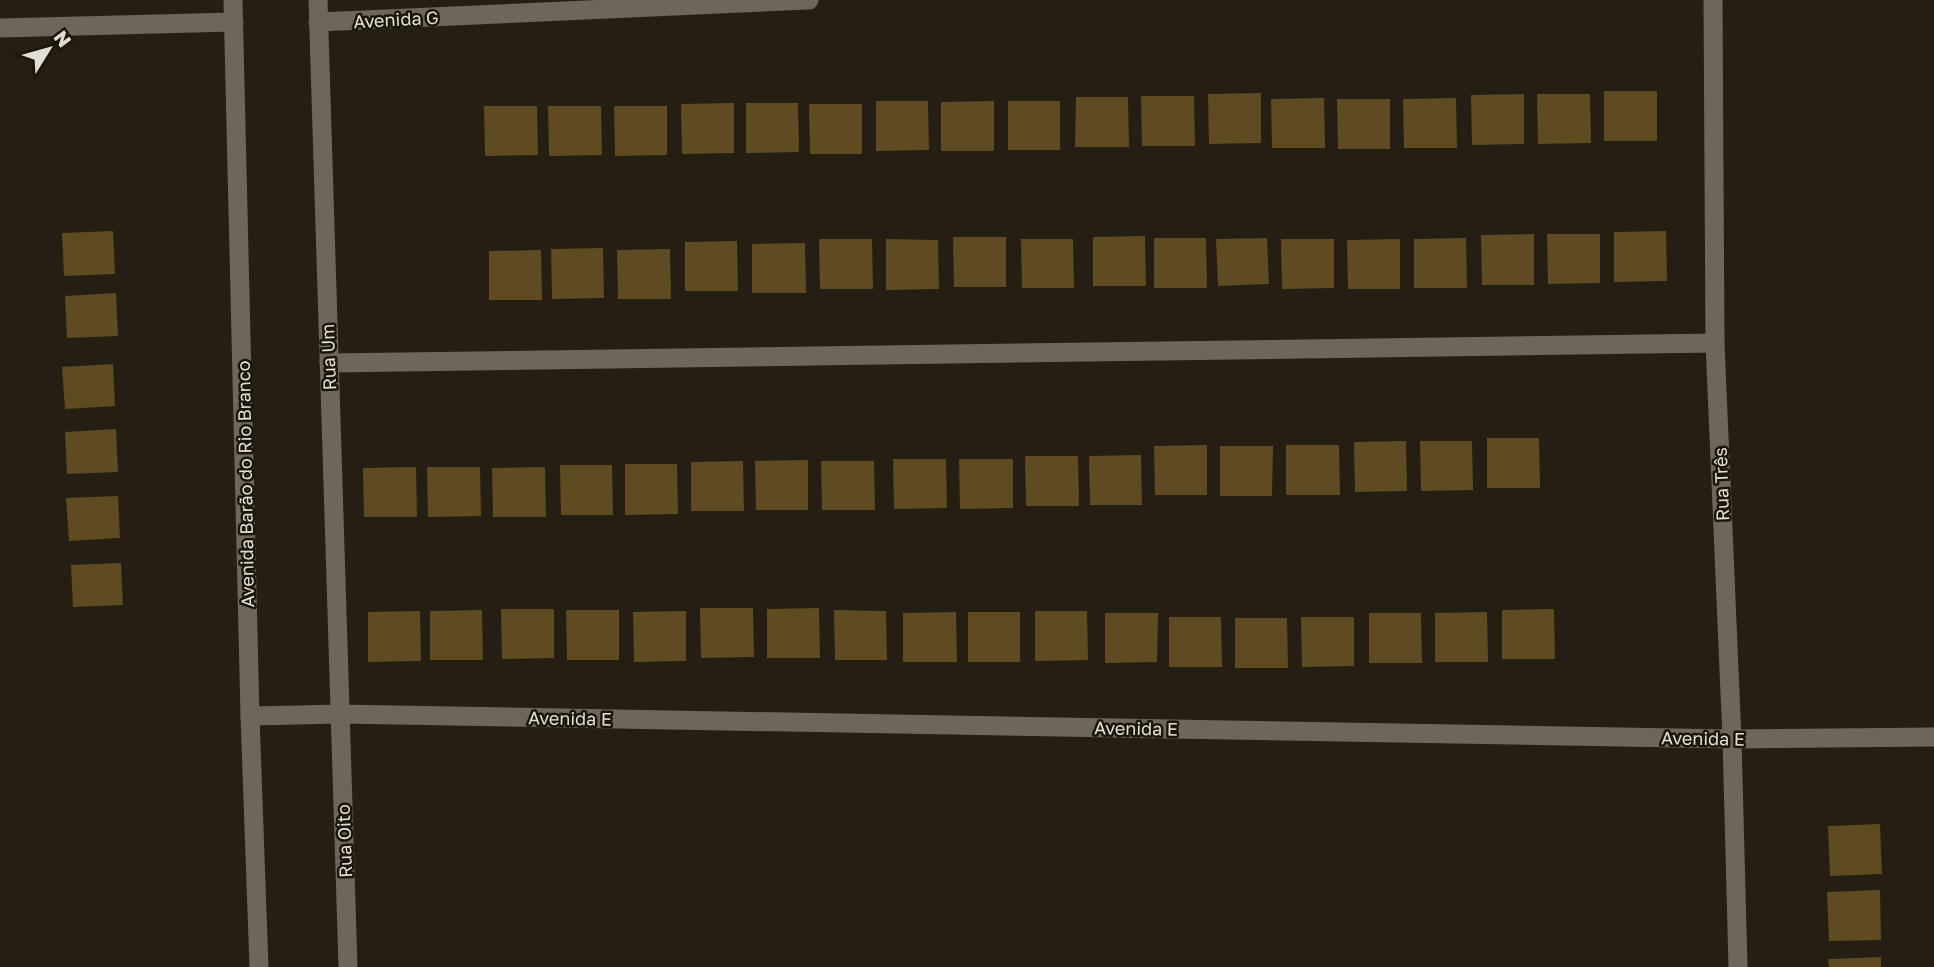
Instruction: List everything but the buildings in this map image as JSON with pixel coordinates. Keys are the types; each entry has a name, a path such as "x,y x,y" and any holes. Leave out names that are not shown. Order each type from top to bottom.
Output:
{"street":[{"name":"Avenida Barão do Rio Branco","path":"233,0 250,716 259,967"},
{"name":"Rua Um","path":"318,0 339,714"},
{"name":"Avenida G","path":"318,22 809,0"},
{"name":"Rua Três","path":"1713,0 1714,342 1738,967"},
{"path":"0,29 233,22"},
{"path":"329,363 1714,342"},
{"name":"Avenida E","path":"250,716 339,714 1731,739 1934,737"},
{"name":"Rua Oito","path":"339,714 348,967"}]}
